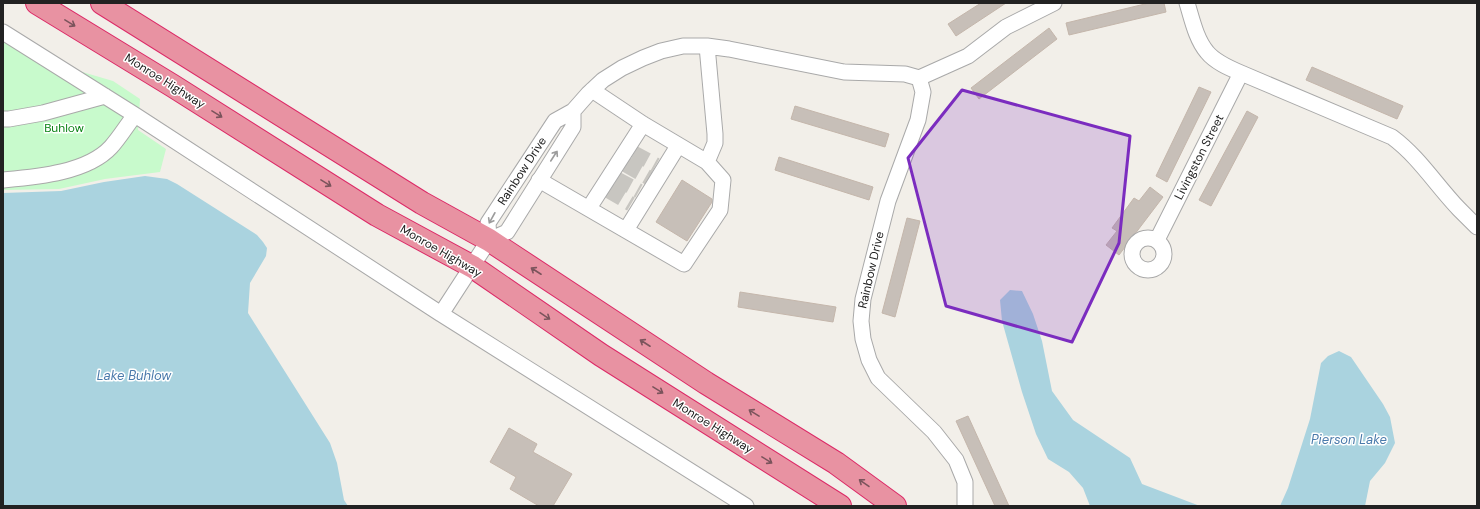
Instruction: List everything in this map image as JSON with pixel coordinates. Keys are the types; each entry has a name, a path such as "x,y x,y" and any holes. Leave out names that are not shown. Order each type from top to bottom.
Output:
{"highway":[{"name":"Monroe Highway","path":"37,3 179,90 377,215 473,267 608,359 840,506"},
{"path":"102,3 422,203 489,240 706,383 836,463 895,506"}],"street":[{"path":"919,78 968,56 1006,27 1054,3"},
{"path":"1187,3 1198,36 1207,52 1222,64 1392,136 1405,146 1459,209 1477,227"},
{"path":"3,32 135,115 441,314 746,506"},
{"name":"Rainbow Drive","path":"441,314 473,267 489,240 488,223 555,120 573,111 603,80 622,68 661,51 684,46 707,46 844,72 904,74 919,78 923,92 918,120 888,201 863,299 861,321 863,339 869,360 878,378 934,432 956,460 965,482 965,506"},
{"path":"707,46 715,134 714,143 707,162"},
{"name":"Livingston Street","path":"1157,240 1241,73"},
{"path":"539,180 684,264 720,210 724,180 707,162 678,146 592,90"},
{"path":"3,118 9,119 43,113 105,96"},
{"name":"Rainbow Drive","path":"489,240 507,232 573,127 573,111"},
{"path":"3,180 30,178 67,171 90,163 110,148 135,115"},
{"path":"589,208 606,189 623,163 643,124"},
{"path":"626,230 635,206 656,173 678,146"}],"highlighted area":[{"path":"962,90 1130,136 1119,243 1072,342 946,306 908,158"}],"green space":[{"name":"Buhlow","path":"3,24 79,71 113,81 140,99 138,130 166,149 160,172 105,179 59,189 3,190"}],"water":[{"name":"Lake Buhlow","path":"145,176 167,179 177,184 257,235 267,248 266,256 250,283 248,313 330,443 337,463 344,500 348,506 3,506 3,193 61,191 104,182"},
{"path":"1010,290 1022,291 1033,314 1042,341 1052,391 1073,420 1130,458 1142,484 1200,506 1090,506 1083,488 1069,472 1048,459 1036,434 1022,392 1002,321 1000,300"},
{"name":"Pierson Lake","path":"1339,351 1351,357 1383,404 1390,417 1395,443 1385,463 1370,481 1365,506 1280,506 1288,488 1310,419 1321,363 1328,356"}],"building":[{"path":"981,3 1006,3 956,36 948,24"},
{"path":"1149,3 1164,3 1166,12 1069,35 1066,23"},
{"path":"1049,28 1057,39 979,99 971,88"},
{"path":"1312,67 1403,106 1397,119 1306,80"},
{"path":"1199,87 1211,92 1167,182 1156,176"},
{"path":"795,106 889,134 885,147 791,119"},
{"path":"1247,111 1258,117 1211,206 1199,200"},
{"path":"779,157 873,187 869,200 775,170"},
{"path":"682,180 712,199 712,202 687,241 656,222"},
{"path":"1150,187 1163,197 1119,255 1106,245 1117,231 1112,228 1134,198 1139,201"},
{"path":"907,218 920,221 895,317 882,313"},
{"path":"740,292 836,307 833,322 738,307"},
{"path":"968,416 1009,506 995,506 956,421"},
{"path":"509,428 537,444 533,452 572,474 553,506 539,506 510,489 516,477 490,462"}],"tunnel":[{"path":"634,153 656,165"},
{"path":"626,165 649,178"},
{"path":"617,179 639,191"},
{"path":"609,191 631,204"}]}
